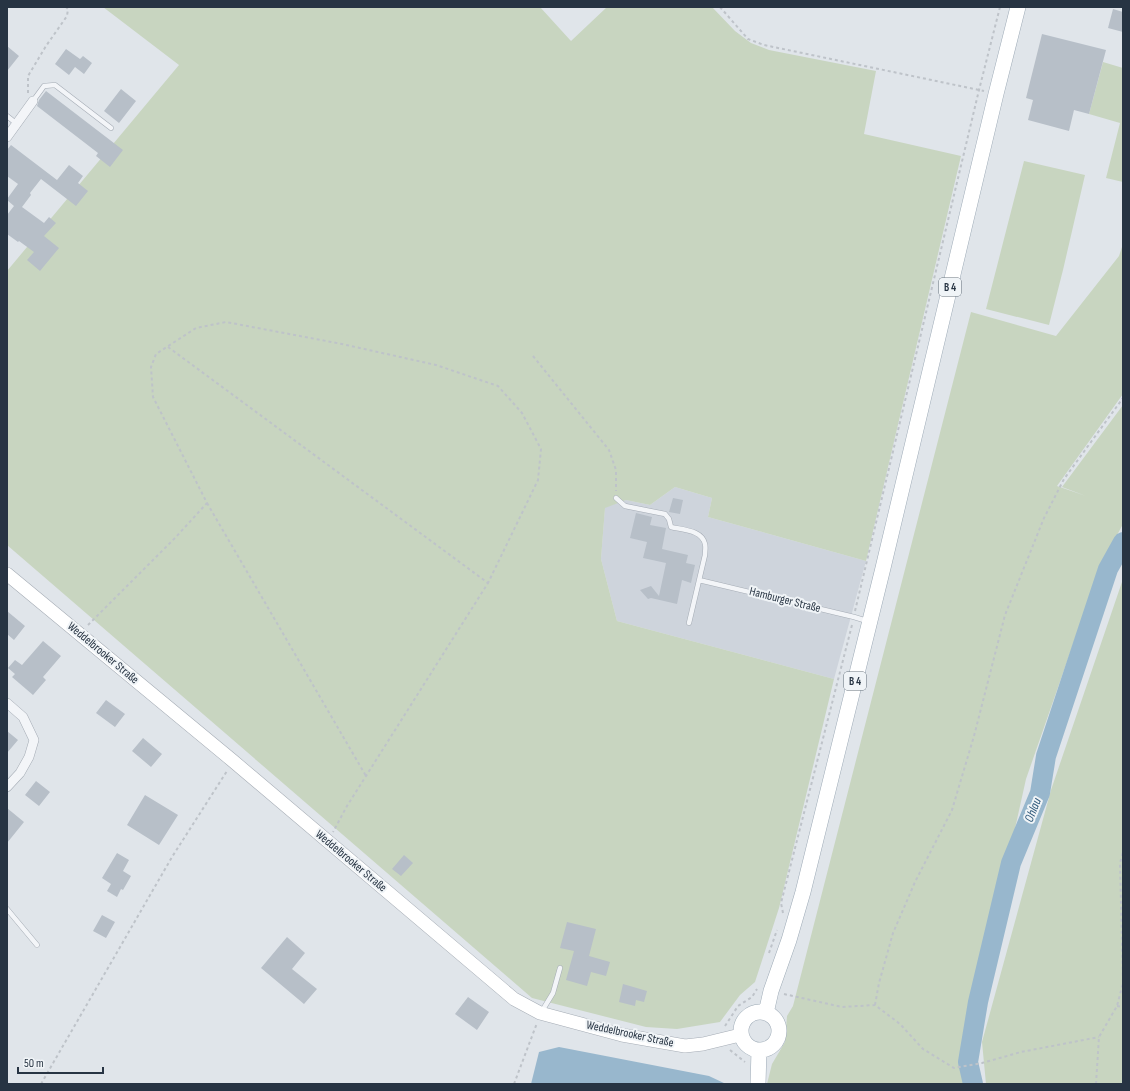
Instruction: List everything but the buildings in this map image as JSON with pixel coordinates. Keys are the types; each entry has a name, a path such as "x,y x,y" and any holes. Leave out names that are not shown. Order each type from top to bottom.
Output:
{"main road":[{"name":"B 4","path":"766,1013 765,987 788,940 803,892 883,568 1018,7"},
{"path":"754,1013 766,1013 775,1020 778,1025 778,1037 771,1047 766,1049 760,1050 748,1047 740,1035 741,1026 744,1020 754,1013"},
{"path":"758,1084 760,1050"}],"street":[{"path":"7,137 17,124 30,97"},
{"name":"Weddelbrooker Straße","path":"7,574 233,761 514,999 540,1013 622,1034 685,1046 703,1044 740,1035"},
{"path":"7,703 23,717 34,740 29,756 20,773 7,787"}],"lane":[{"path":"30,97 44,86 55,85 111,128"},
{"path":"7,116 17,124"},
{"path":"616,498 625,506 665,514 669,519 671,527 694,533 702,537 705,545 705,555 689,623"},
{"name":"Hamburger Straße","path":"699,580 854,617 869,622"},
{"path":"7,909 37,945"},
{"path":"540,1013 553,993 560,968"}],"path":[{"path":"30,97 28,76 46,46 67,16 68,9 66,7"},
{"path":"720,7 748,39 764,45 996,94"},
{"path":"783,913 781,903 854,617 1000,7"},
{"path":"328,841 347,806 366,776 488,583 538,480 541,448 522,413 498,386 436,364 226,322 196,328 156,354 151,367 153,397 207,503 366,776"},
{"path":"168,347 488,583"},
{"path":"533,356 609,450 616,470 616,498"},
{"path":"875,1005 879,983 893,933 915,882 952,810 974,736 1005,615 1044,518 1064,479 1123,398"},
{"path":"80,634 175,538 207,503"},
{"path":"41,1084 172,857 233,761"},
{"path":"1096,1084 1098,1037 1118,1006 1123,983 1120,863 1123,852"},
{"path":"768,955 778,927"},
{"path":"745,1062 730,1052 724,1039 723,1028 738,1006 752,997 756,991 765,987 842,1008 875,1005 900,1024 923,1049 954,1068 982,1063 1021,1052 1098,1037"},
{"path":"1118,1006 1123,1007"},
{"path":"514,1084 540,1013"}],"shaded area":[{"path":"675,487 712,498 708,517 866,561 834,679 617,621 601,559 605,507 626,500 650,505"}],"green space":[{"path":"103,7 540,7 571,41 607,7 712,7 735,31 751,43 769,50 876,71 864,134 961,156 866,561 708,517 712,498 675,487 650,505 626,500 605,508 601,559 617,621 834,679 779,908 755,982 740,995 720,1022 677,1029 646,1027 532,998 7,545 7,271 179,65"},
{"path":"1103,62 1123,68 1123,182 1106,178 1120,123 1089,114"},
{"path":"1024,161 1085,175 1049,325 986,309"},
{"path":"1123,244 1123,394 1057,486 1086,496 1062,487 1123,405 1123,524 1100,567 1026,779 970,1031 971,1084 767,1084 772,1064 785,1042 787,1016 793,1006 971,312 1056,336 1119,256"},
{"path":"1123,579 1123,1084 986,1084 982,1042 1051,790"}],"water":[{"path":"559,1047 709,1076 726,1084 531,1084 539,1052"}],"waterway":[{"name":"Ohlau","path":"973,1084 968,1062 978,1002 1011,863 1040,793 1046,756 1108,569 1123,542"}]}
